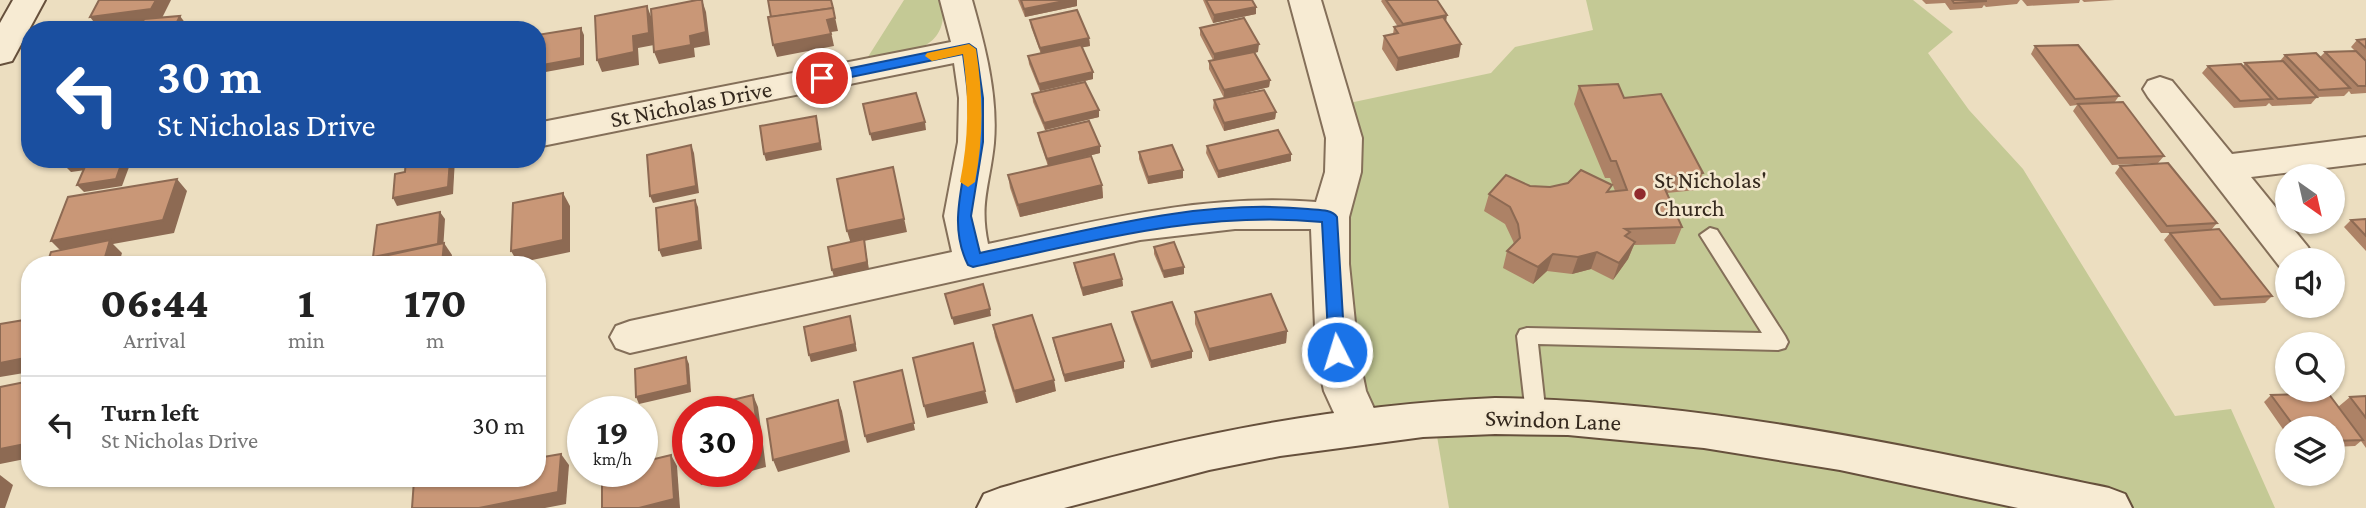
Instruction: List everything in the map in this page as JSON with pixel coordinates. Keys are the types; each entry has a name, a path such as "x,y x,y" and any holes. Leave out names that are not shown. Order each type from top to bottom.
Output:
{"street":[{"path":"0,53 29,0"},
{"path":"956,0 969,49 976,98 976,142 963,216 973,261"},
{"path":"1305,0 1344,138 1343,172 1330,217 1337,352 1345,391 1360,424"},
{"name":"St Nicholas Drive","path":"546,133 969,49"},
{"path":"2160,89 2287,248"},
{"path":"2224,168 2366,150"},
{"path":"630,337 1140,226 1213,214 1273,211 1330,217"},
{"name":"Swindon Lane","path":"1000,508 1141,466 1360,424 1434,417 1535,417 1675,426 1764,439 2109,508"}],"lane":[{"path":"1535,417 1527,337 1778,342 1710,235"}],"green space":[{"path":"904,0 942,0 940,31 922,47 866,60"},
{"path":"1586,0 1913,0 1953,32 1928,53 1969,110 2023,169 2175,416 2231,409 2275,508 1449,508 1434,418 1360,424 1335,106 1491,73 1515,47 1593,30"}],"building":[{"path":"99,0 156,0 151,9 90,17"},
{"path":"702,0 706,32 690,36 691,45 654,52 651,9"},
{"path":"768,0 831,0 833,8 771,17"},
{"path":"1021,0 1069,0 1024,9"},
{"path":"1206,0 1252,0 1256,7 1214,15"},
{"path":"1386,0 1437,0 1447,15 1403,24"},
{"path":"1952,0 1986,0 1986,1 1954,3"},
{"path":"647,6 649,33 633,36 634,52 597,60 595,16"},
{"path":"833,8 835,18 827,20 831,34 773,45 768,17"},
{"path":"1077,10 1089,38 1040,48 1030,20"},
{"path":"180,16 178,21 143,21"},
{"path":"1443,17 1461,44 1398,58 1384,36 1398,33 1394,27"},
{"path":"1244,18 1259,44 1214,54 1200,28"},
{"path":"581,28 581,58 546,64 546,34"},
{"path":"2366,39 2366,48 2357,40"},
{"path":"1081,45 1093,72 1039,84 1028,56"},
{"path":"2078,45 2119,96 2075,99 2035,46"},
{"path":"2356,51 2366,61 2366,86 2358,86 2325,52"},
{"path":"1254,52 1270,80 1224,90 1209,61"},
{"path":"2316,53 2350,88 2319,90 2285,55"},
{"path":"2283,61 2317,97 2278,99 2245,63"},
{"path":"2241,64 2272,99 2240,101 2208,66"},
{"path":"1085,82 1099,110 1044,123 1032,94"},
{"name":"St Nicholas' Church","path":"1618,84 1624,98 1661,94 1703,173 1660,178 1682,227 1625,229 1630,232 1625,236 1635,242 1619,263 1597,252 1578,257 1553,254 1538,267 1507,251 1520,238 1518,224 1510,207 1489,194 1506,175 1530,186 1550,187 1568,183 1581,170 1612,185 1607,192 1627,190 1616,161 1611,161 1579,86"},
{"path":"1264,90 1276,112 1224,123 1214,100"},
{"path":"916,93 925,122 870,134 863,104"},
{"path":"2123,102 2164,156 2118,158 2078,104"},
{"path":"816,116 820,143 764,154 760,126"},
{"path":"1089,121 1100,146 1047,159 1038,133"},
{"path":"1278,130 1291,154 1218,171 1207,146"},
{"path":"691,145 696,186 650,196 647,155"},
{"path":"1172,145 1183,170 1148,177 1139,152"},
{"path":"1091,156 1102,185 1018,205 1008,175"},
{"path":"2168,163 2217,223 2167,226 2120,166"},
{"path":"893,167 904,219 847,231 837,179"},
{"path":"84,168 120,168 116,179 77,185"},
{"path":"405,168 449,168 448,187 393,198 395,174 405,172"},
{"path":"177,179 163,220 51,241 68,197"},
{"path":"563,193 563,240 511,251 513,203"},
{"path":"695,200 699,241 659,250 656,208"},
{"path":"440,212 438,244 373,256 377,225"},
{"path":"2366,219 2366,236 2351,220"},
{"path":"2219,229 2272,296 2221,299 2170,233"},
{"path":"864,239 867,262 832,270 828,247"},
{"path":"110,240 105,256 50,256 51,252"},
{"path":"1174,242 1184,267 1163,271 1154,247"},
{"path":"444,243 443,256 384,256"},
{"path":"1114,254 1122,279 1082,288 1074,263"},
{"path":"983,284 990,309 952,318 945,294"},
{"path":"1271,294 1287,331 1209,349 1195,312"},
{"path":"1172,302 1192,351 1151,361 1132,312"},
{"path":"1032,315 1054,380 1014,391 993,325"},
{"path":"850,316 855,344 809,355 804,327"},
{"path":"21,320 21,359 0,363 0,324"},
{"path":"1111,324 1124,361 1064,375 1053,338"},
{"path":"973,343 985,391 924,406 913,358"},
{"path":"686,357 688,385 636,396 635,369"},
{"path":"902,370 914,423 865,436 854,382"},
{"path":"21,383 21,445 0,449 0,387"},
{"path":"2366,396 2366,418 2350,397"},
{"path":"838,400 846,441 773,460 767,419"},
{"path":"2276,402 2335,402 2363,440 2345,441 2345,416 2286,416"},
{"path":"561,454 558,492 479,508 412,508 414,487 546,487 546,456"},
{"path":"671,455 674,499 639,508 602,508 602,487 658,487 658,458"}],"slow traffic":[{"path":"932,56 969,49 976,98 976,142 968,182"}],"place":[{"name":"St Nicholas' Church","path":"1640,194"}],"route":[{"path":"822,78 969,49 976,98 976,142 963,216 973,261 1140,226 1213,214 1273,211 1330,217 1330,264 1337,352"}]}
